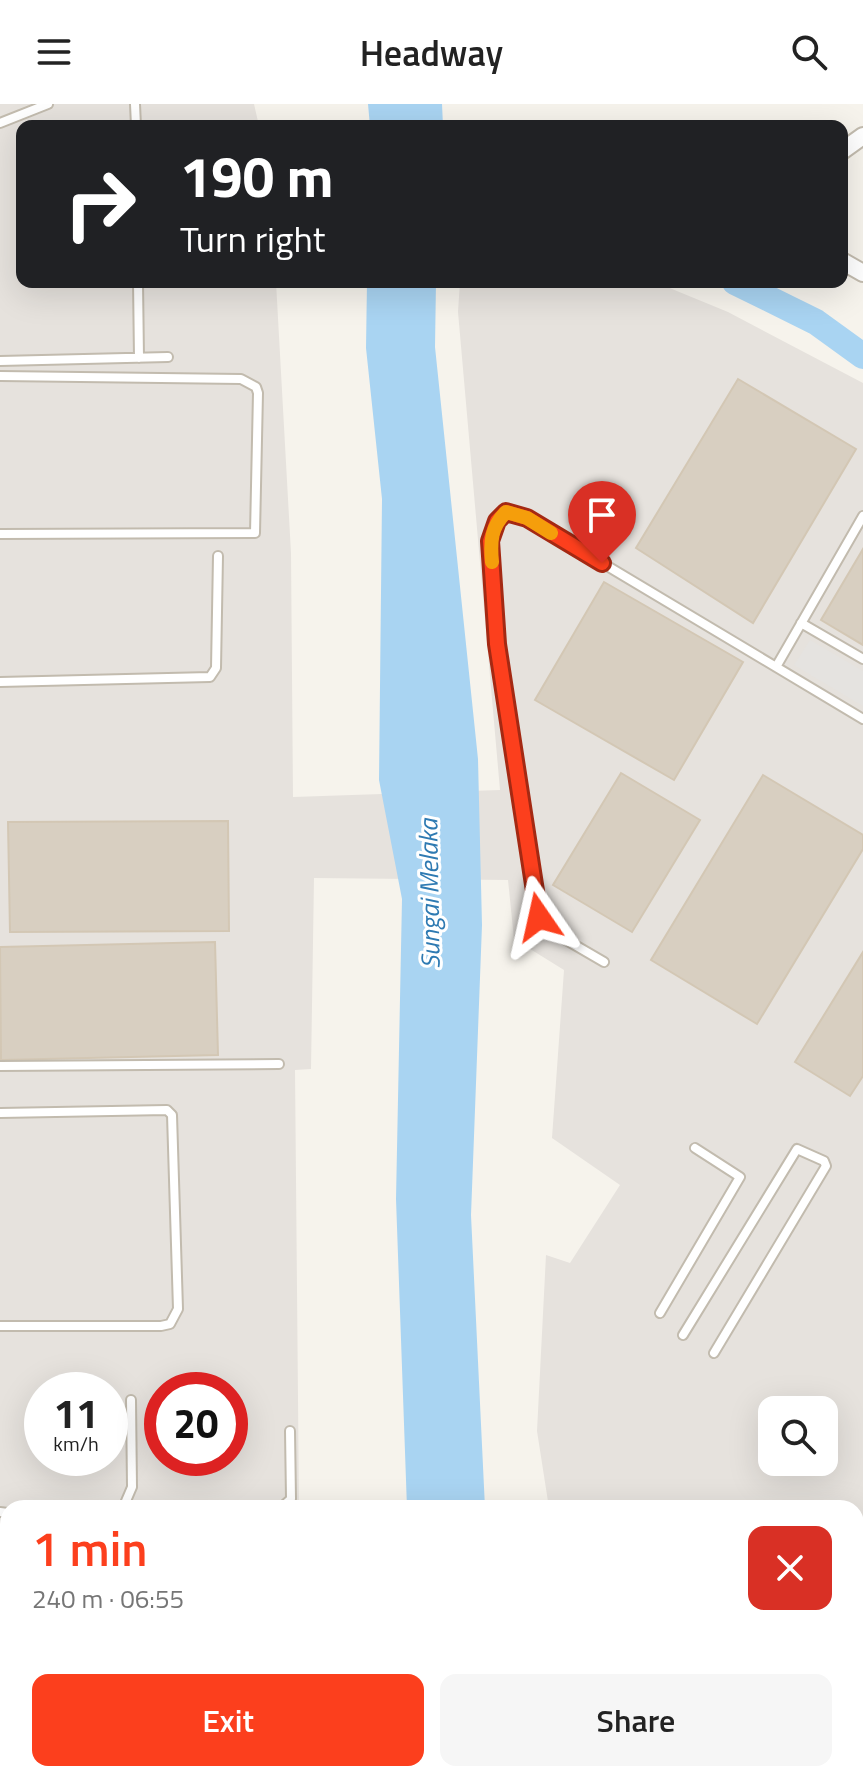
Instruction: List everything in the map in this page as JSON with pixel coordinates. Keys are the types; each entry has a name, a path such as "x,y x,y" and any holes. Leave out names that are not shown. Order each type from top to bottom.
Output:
{"lane":[{"path":"0,123 48,104"},
{"path":"138,288 139,358"},
{"path":"0,361 168,357"},
{"path":"0,376 241,379 249,381 258,393 255,533 0,534"},
{"path":"604,962 549,930 539,917 497,644 490,541 497,521 506,512 527,518 863,719"},
{"path":"776,667 863,516"},
{"path":"0,682 210,677 216,668 218,556"},
{"path":"801,623 863,659"},
{"path":"0,1066 279,1064"},
{"path":"0,1113 167,1110 172,1115 178,1309 170,1324 161,1326 0,1326"},
{"path":"660,1313 740,1177 695,1148"},
{"path":"683,1335 797,1149 824,1161 826,1166 714,1353"},
{"path":"126,1500 132,1487 131,1400"},
{"path":"290,1431 290,1500"}],"shaded area":[{"path":"0,104 254,104 258,120 16,120 16,288 276,288 291,553 293,797 500,790 458,312 460,288 670,288 728,312 863,383 863,1500 548,1500 537,1431 546,1255 570,1263 620,1185 552,1138 564,970 514,939 508,880 314,878 311,1069 295,1070 299,1500 0,1500"},
{"path":"810,640 863,671 863,706 794,665"}],"water":[{"path":"368,104 442,104 443,120 369,120"},
{"name":"Sungai Melaka","path":"367,288 436,288 435,347 478,759 482,925 471,1215 485,1500 407,1500 396,1199 402,899 379,780 382,499 366,348"}],"building":[{"path":"738,379 856,449 753,623 636,548"},
{"path":"863,549 863,645 821,620"},
{"path":"604,582 743,662 674,780 535,700"},
{"path":"621,773 700,820 632,932 553,885"},
{"path":"763,775 863,835 863,849 757,1024 651,960"},
{"path":"228,821 229,931 10,932 8,822"},
{"path":"215,942 218,1055 1,1060 0,947"},
{"path":"863,952 863,1076 850,1096 795,1062"}],"waterway":[{"path":"747,288 816,322 863,356"}],"slow traffic":[{"path":"492,562 490,541 497,521 506,512 527,518 551,533"}],"route":[{"path":"539,917 497,644 490,541 497,521 506,512 527,518 602,563"}]}
